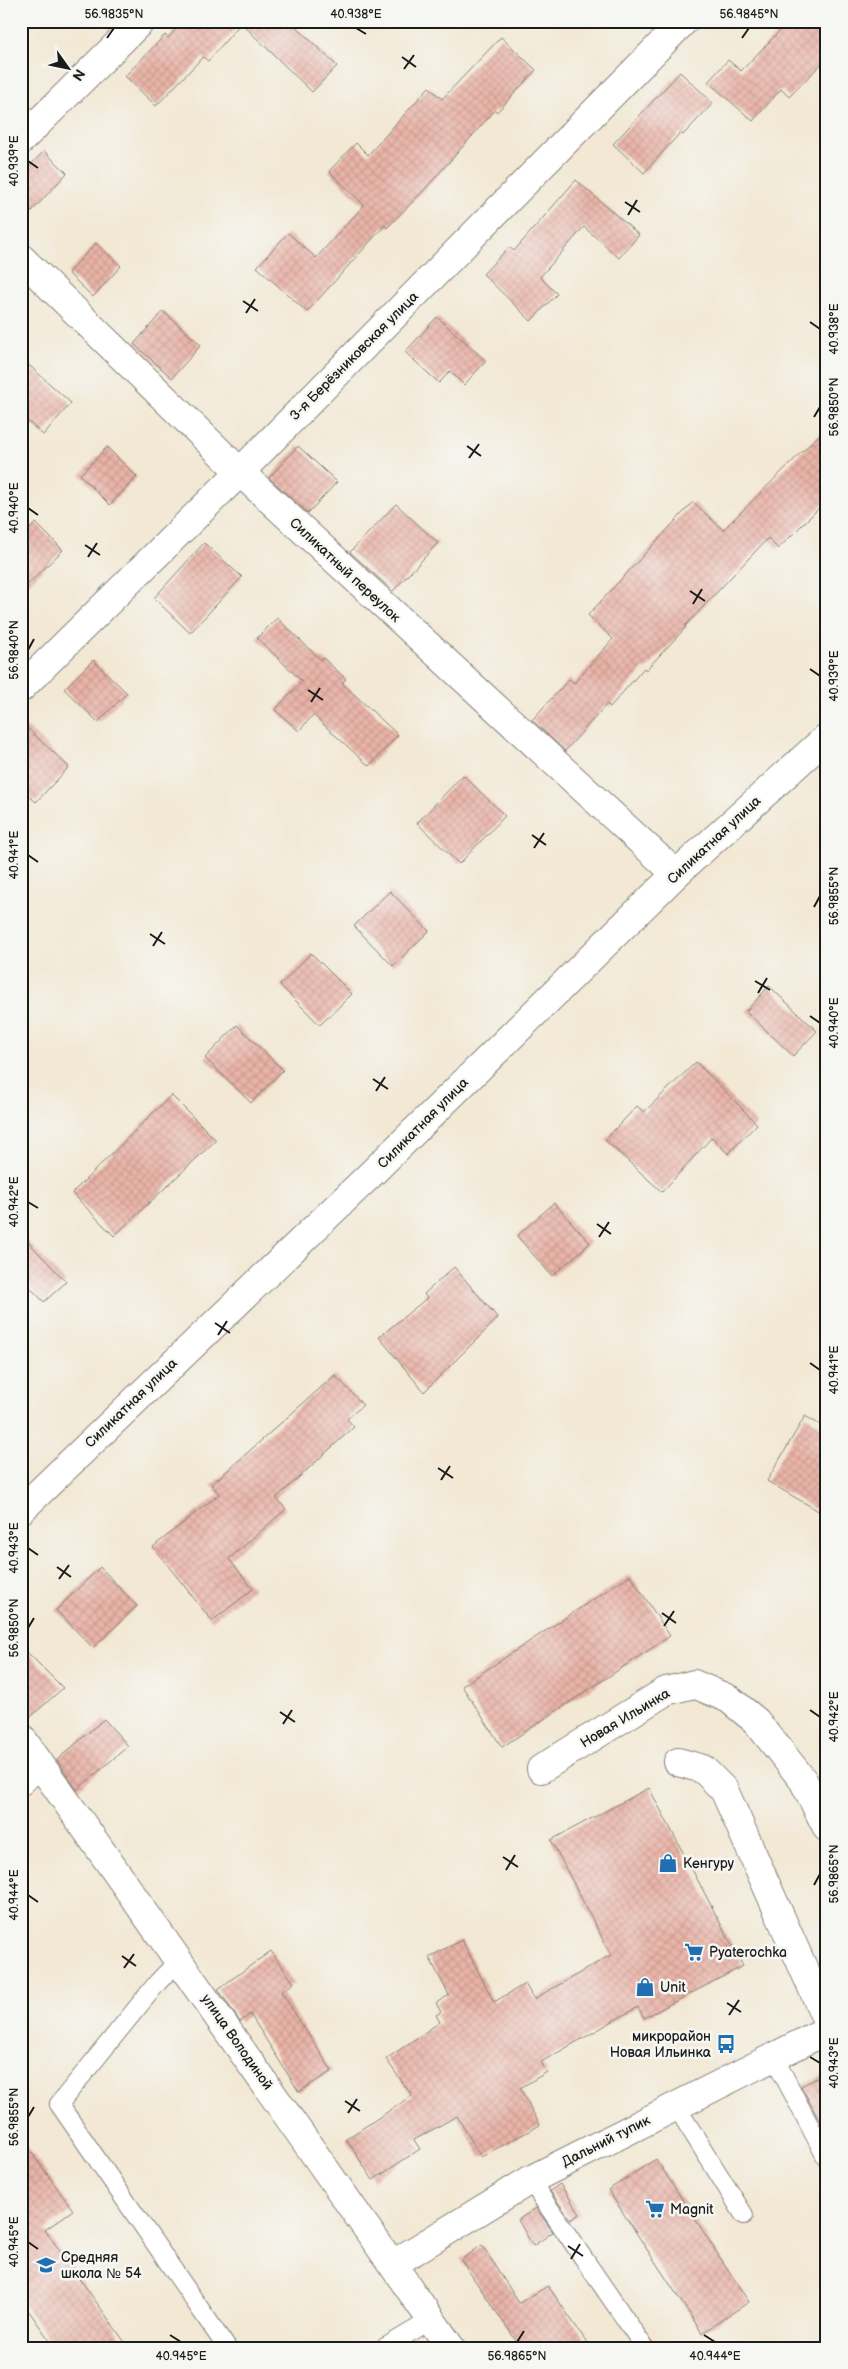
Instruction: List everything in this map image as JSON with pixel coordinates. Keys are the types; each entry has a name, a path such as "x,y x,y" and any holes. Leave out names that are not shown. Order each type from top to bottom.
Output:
{"street":[{"path":"21,140 142,21"},
{"name":"3-я Берёзниковская улица","path":"21,688 240,472 684,21"},
{"name":"Силикатный переулок","path":"21,258 240,472 676,874"},
{"name":"Силикатная улица","path":"21,1510 372,1173 676,874 827,737"},
{"name":"Новая Ильинка","path":"541,1769 666,1691 694,1684 729,1699 756,1722 803,1780 827,1828"},
{"name":"улица Володиной","path":"21,1737 30,1772 179,1960 451,2348"},
{"path":"678,1762 704,1769 724,1790 817,1971 827,2021"},
{"name":"Дальний тупик","path":"393,2264 530,2180 827,2030"}],"lane":[{"path":"179,1960 158,1982 59,2104 227,2348"},
{"path":"774,2057 827,2159"},
{"path":"676,2106 744,2215"},
{"path":"530,2180 645,2348"},
{"path":"384,2348 431,2320"}],"building":[{"path":"183,21 290,21 337,66 312,92 241,23 208,61 203,57 156,106 125,76 165,35 168,38"},
{"path":"789,21 827,21 827,58 789,97 781,89 753,121 708,82 728,60 741,71"},
{"path":"501,37 536,70 497,112 495,110 427,187 387,228 385,225 307,312 257,267 288,233 316,258 364,205 329,171 356,143 368,155 429,87 442,99"},
{"path":"680,72 713,103 683,135 680,133 644,173 613,144"},
{"path":"44,151 67,173 21,223 21,175"},
{"path":"576,180 639,235 619,258 584,227 540,277 557,294 531,321 483,274 509,247 514,251"},
{"path":"96,243 121,266 93,297 68,273"},
{"path":"163,311 201,345 172,378 134,344"},
{"path":"437,317 486,361 464,385 450,371 439,383 405,352"},
{"path":"21,358 71,403 43,435 21,415"},
{"path":"827,427 827,500 778,549 768,538 646,670 644,668 610,707 607,704 565,751 532,720 569,679 574,683 613,639 588,615 693,502 723,530"},
{"path":"298,446 337,482 308,513 269,478"},
{"path":"107,447 137,477 110,505 80,475"},
{"path":"396,504 438,543 393,591 350,552"},
{"path":"36,523 63,550 21,591 21,538"},
{"path":"204,543 242,577 190,633 154,598"},
{"path":"277,618 321,660 323,658 346,679 342,683 398,735 369,766 313,715 299,731 275,710 302,681 257,638"},
{"path":"93,660 127,693 98,722 64,689"},
{"path":"21,722 69,767 36,802 21,789"},
{"path":"463,775 505,816 459,864 417,823"},
{"path":"390,891 429,931 393,966 354,926"},
{"path":"311,953 352,994 320,1025 280,985"},
{"path":"769,986 817,1031 793,1056 746,1011"},
{"path":"237,1025 283,1070 251,1103 205,1058"},
{"path":"696,1062 757,1124 728,1154 712,1137 662,1192 605,1140 637,1106 644,1112"},
{"path":"171,1095 216,1140 114,1236 72,1193"},
{"path":"554,1203 590,1243 552,1276 517,1236"},
{"path":"21,1234 66,1282 44,1302 21,1278"},
{"path":"454,1267 498,1318 424,1392 379,1337 427,1298 424,1294"},
{"path":"335,1375 363,1405 347,1419 354,1427 276,1498 286,1509 229,1559 253,1589 212,1621 153,1547 219,1494 211,1485"},
{"path":"805,1416 827,1429 827,1516 767,1481"},
{"path":"100,1567 137,1606 93,1648 56,1610"},
{"path":"630,1575 670,1636 502,1747 462,1686"},
{"path":"21,1646 63,1688 25,1722 21,1722"},
{"path":"104,1719 128,1746 77,1790 57,1760"},
{"path":"649,1788 743,1966 644,2018 638,2007 541,2062 547,2072 520,2088 540,2125 481,2157 457,2116 414,2140 420,2149 373,2180 346,2139 412,2096 386,2059 440,2022 436,2015 441,2012 436,2003 449,1995 429,1957 462,1940 494,2002 525,1984 534,1999 611,1955 551,1840"},
{"path":"271,1951 294,1983 281,1992 332,2071 299,2092 250,2014 240,2022 218,1989"},
{"path":"827,2073 827,2135 801,2086"},
{"name":"Средняя школа № 54","path":"21,2138 73,2210 45,2230 129,2348 55,2348 21,2300"},
{"path":"656,2159 749,2302 702,2333 608,2190"},
{"path":"560,2184 580,2214 571,2220 550,2191"},
{"path":"536,2208 553,2232 533,2246 518,2220"},
{"path":"482,2245 519,2303 548,2286 591,2348 521,2348 461,2260"}],"place":[{"name":"Кенгуру","path":"668,1863"},
{"name":"Pyaterochka","path":"694,1952"},
{"name":"Unit","path":"645,1987"},
{"name":"микрорайон Новая Ильинка","path":"726,2044"},
{"name":"Magnit","path":"655,2209"},
{"name":"Средняя школа № 54","path":"46,2265"}]}
